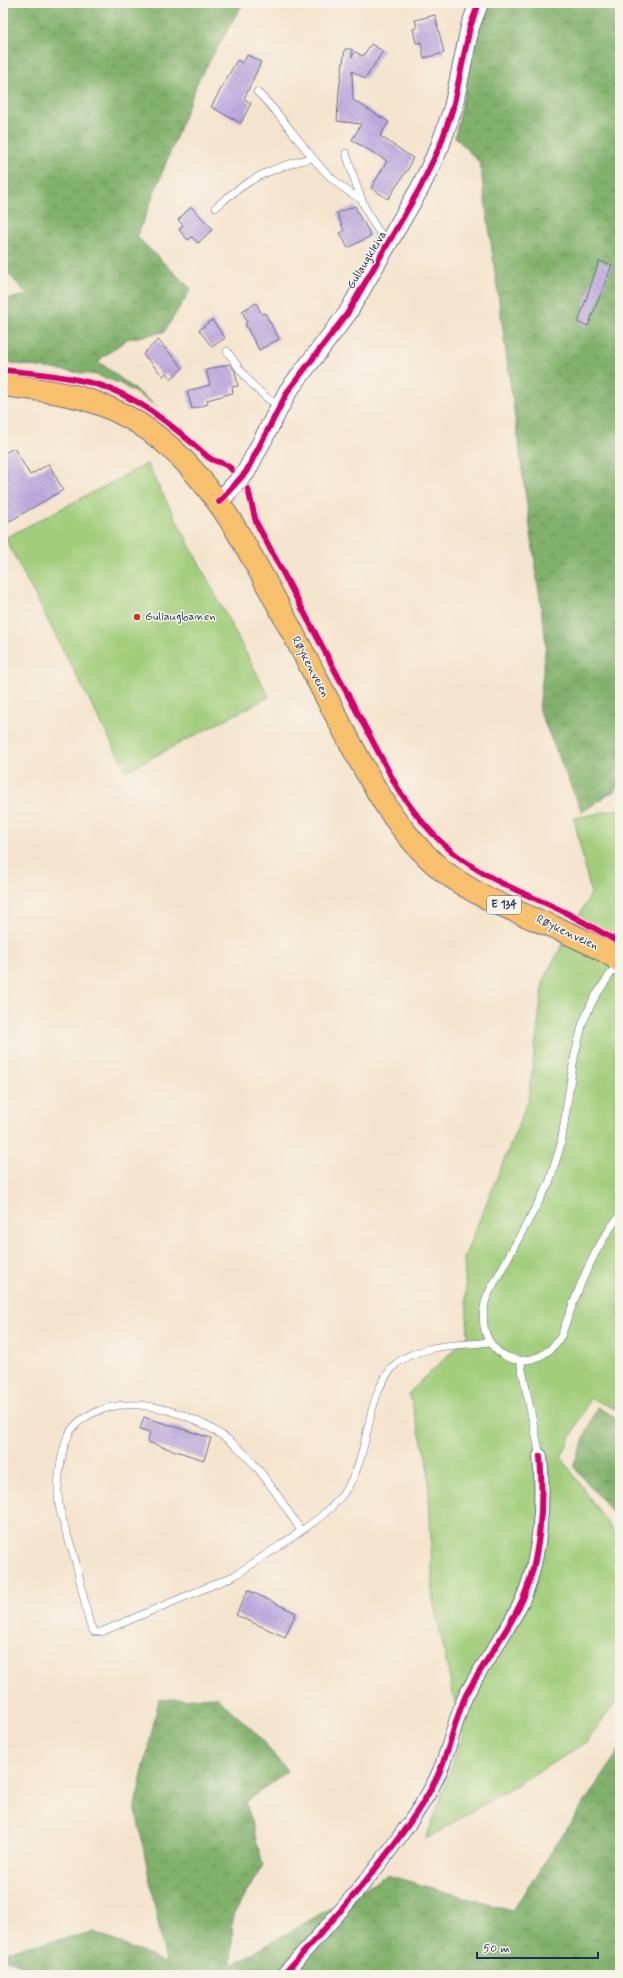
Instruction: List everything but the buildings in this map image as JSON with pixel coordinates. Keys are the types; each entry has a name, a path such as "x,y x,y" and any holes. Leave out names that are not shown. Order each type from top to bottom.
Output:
{"highway":[{"name":"Røykenveien","path":"3,385 62,393 99,403 119,412 163,440 182,457 196,472 219,502 254,561 365,770 391,814 411,840 443,870 467,887 497,902 590,943 616,966"}],"street":[{"name":"Gullaugkleiva","path":"219,502 246,472 279,406 294,382 347,314 390,244 420,188 440,146 457,94 470,27 479,3"},
{"path":"283,1975 345,1905 389,1852 413,1817 438,1775 466,1696 505,1633 527,1588 532,1571 541,1506 540,1456"}],"lane":[{"path":"257,92 272,107 312,158 341,187 361,199"},
{"path":"346,153 361,199 375,226 390,244"},
{"path":"216,207 251,179 264,172 312,158"},
{"path":"227,351 246,380 258,391 279,406"},
{"path":"616,966 593,1000 583,1022 576,1052 561,1144 549,1183 487,1296 484,1308 484,1329 489,1342 497,1352 507,1357 520,1360 537,1356 556,1344 561,1336 592,1256 600,1242 620,1215"},
{"path":"301,1531 291,1515 250,1460 236,1446 220,1434 195,1421 163,1409 124,1403 98,1410 80,1420 68,1435 59,1488 59,1505 77,1568 90,1625 94,1632 106,1630 223,1582 301,1531 331,1507 350,1484 360,1461 379,1390 396,1364 406,1357 430,1348 489,1342"},
{"path":"520,1360 540,1456"}],"green space":[{"path":"3,3 243,3 198,81 137,237 191,289 164,332 127,339 98,361 158,407 119,383 96,375 3,362 3,300 28,295 3,268"},
{"path":"488,3 620,3 620,787 582,812 539,710 546,643 480,163 455,137 477,34"},
{"name":"Gullaugbanen","path":"147,464 269,697 126,771 5,538"},
{"path":"620,809 620,1411 590,1398 561,1457 620,1541 620,1696 586,1743 426,1839 462,1737 433,1599 428,1465 409,1393 468,1336 464,1258 528,1101 544,978 591,894 574,818"},
{"path":"597,1407 620,1420 620,1521 573,1466"},
{"path":"216,1697 255,1732 287,1771 246,1802 263,1865 233,1915 231,1966 387,1875 512,1911 620,1749 620,1975 47,1975 3,1958 3,1952 94,1932 166,1963 135,1806 159,1700"}],"cycle path":[{"path":"219,502 246,472 288,391 347,314 420,188 440,146 453,108 470,27 479,3"},
{"path":"3,370 75,379 114,390 157,415 208,457 227,465 232,470"},
{"path":"248,489 256,522 397,787 423,823 446,847 467,863 504,884 572,916 620,943"},
{"path":"283,1975 330,1923 375,1869 413,1818 434,1782 446,1756 458,1715 466,1695 519,1607 532,1572 541,1513 542,1493 540,1456"}],"place":[{"name":"Gullaugbanen","path":"137,617"}]}
